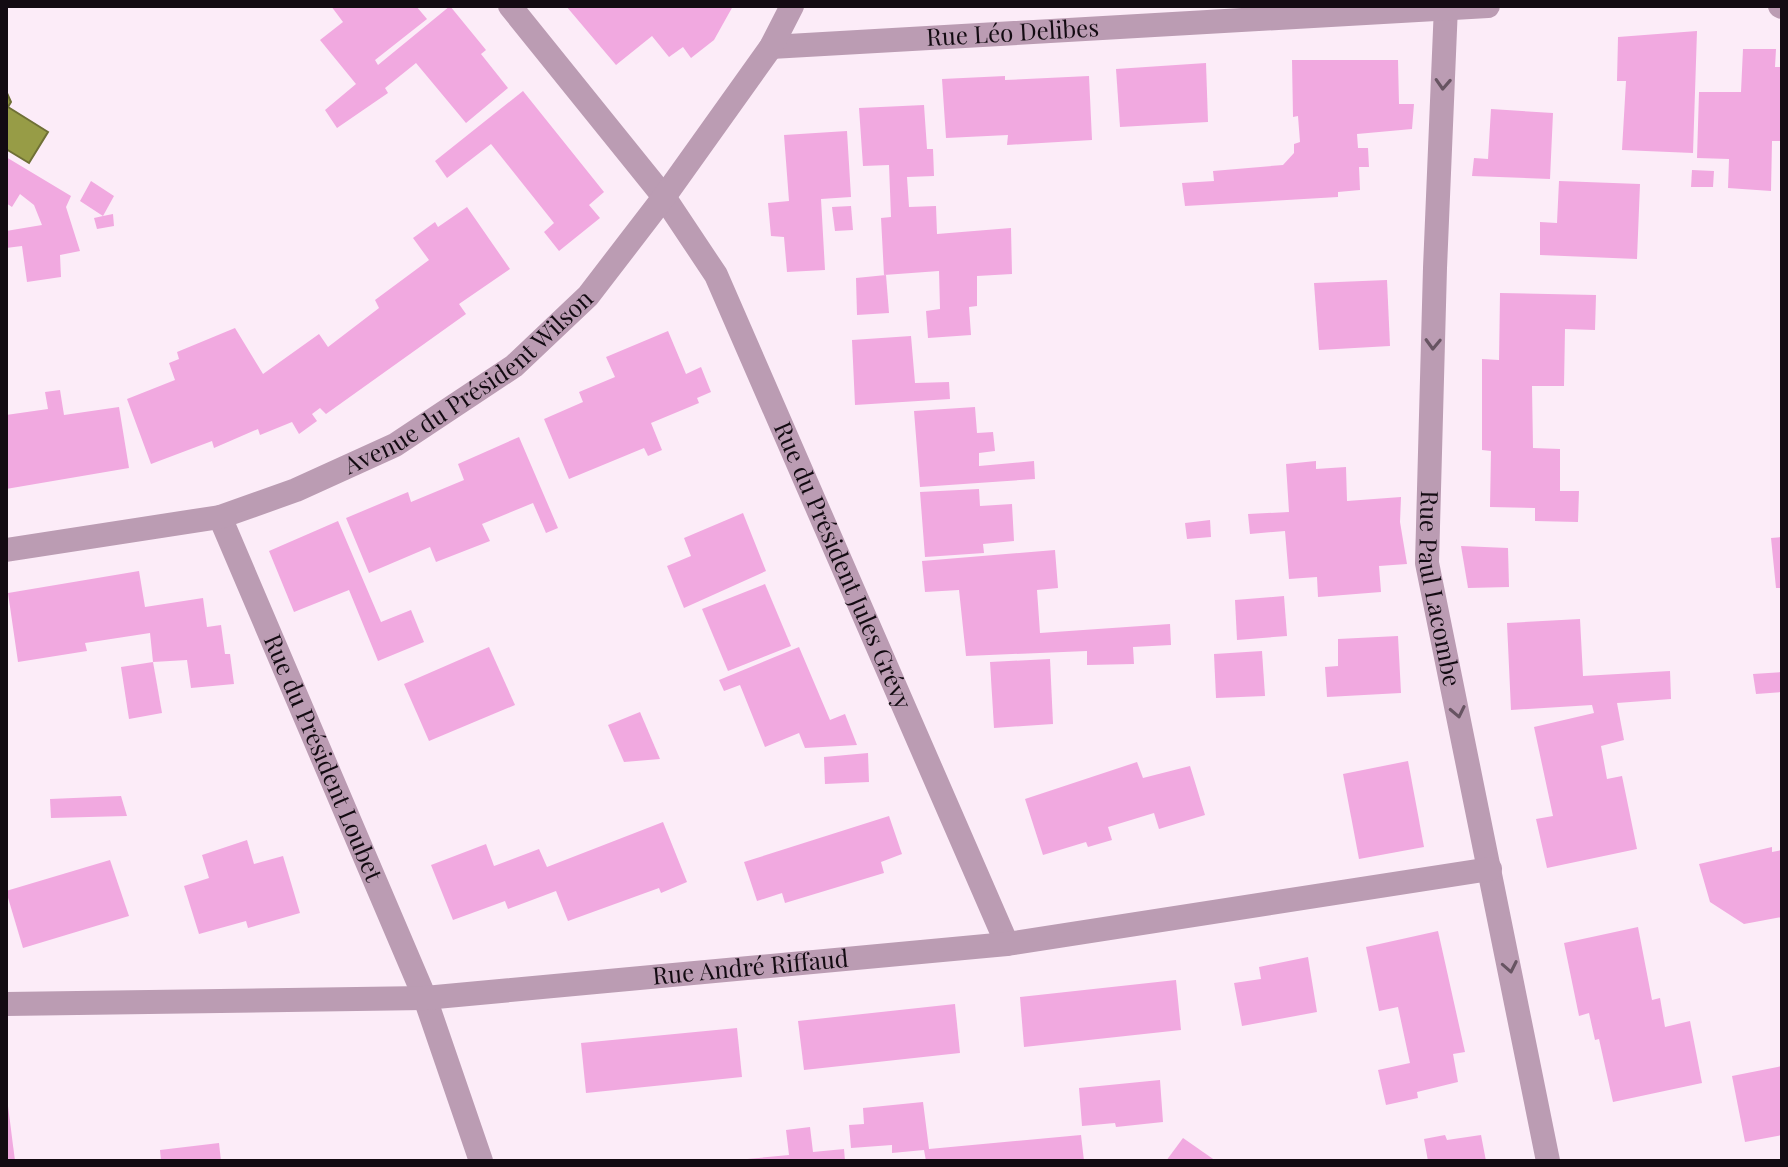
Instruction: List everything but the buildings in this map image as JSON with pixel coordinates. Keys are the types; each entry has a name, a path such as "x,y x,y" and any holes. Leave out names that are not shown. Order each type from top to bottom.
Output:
{"street":[{"name":"Rue du Président Jules Grévy","path":"510,6 664,197 716,275 1007,944"},
{"name":"Avenue du Président Wilson","path":"6,550 220,517 296,490 395,445 514,366 588,296 664,197 771,47 792,6"},
{"name":"Rue Léo Delibes","path":"771,47 1488,6"},
{"name":"Rue Paul Lacombe","path":"1446,7 1427,563 1548,1161"},
{"name":"Rue du Président Loubet","path":"220,517 425,998 481,1161"},
{"name":"Rue André Riffaud","path":"6,1004 425,998 1007,944 1490,869"}],"shaded area":[{"path":"6,91 11,102 8,107 48,132 29,163 6,149"}]}
